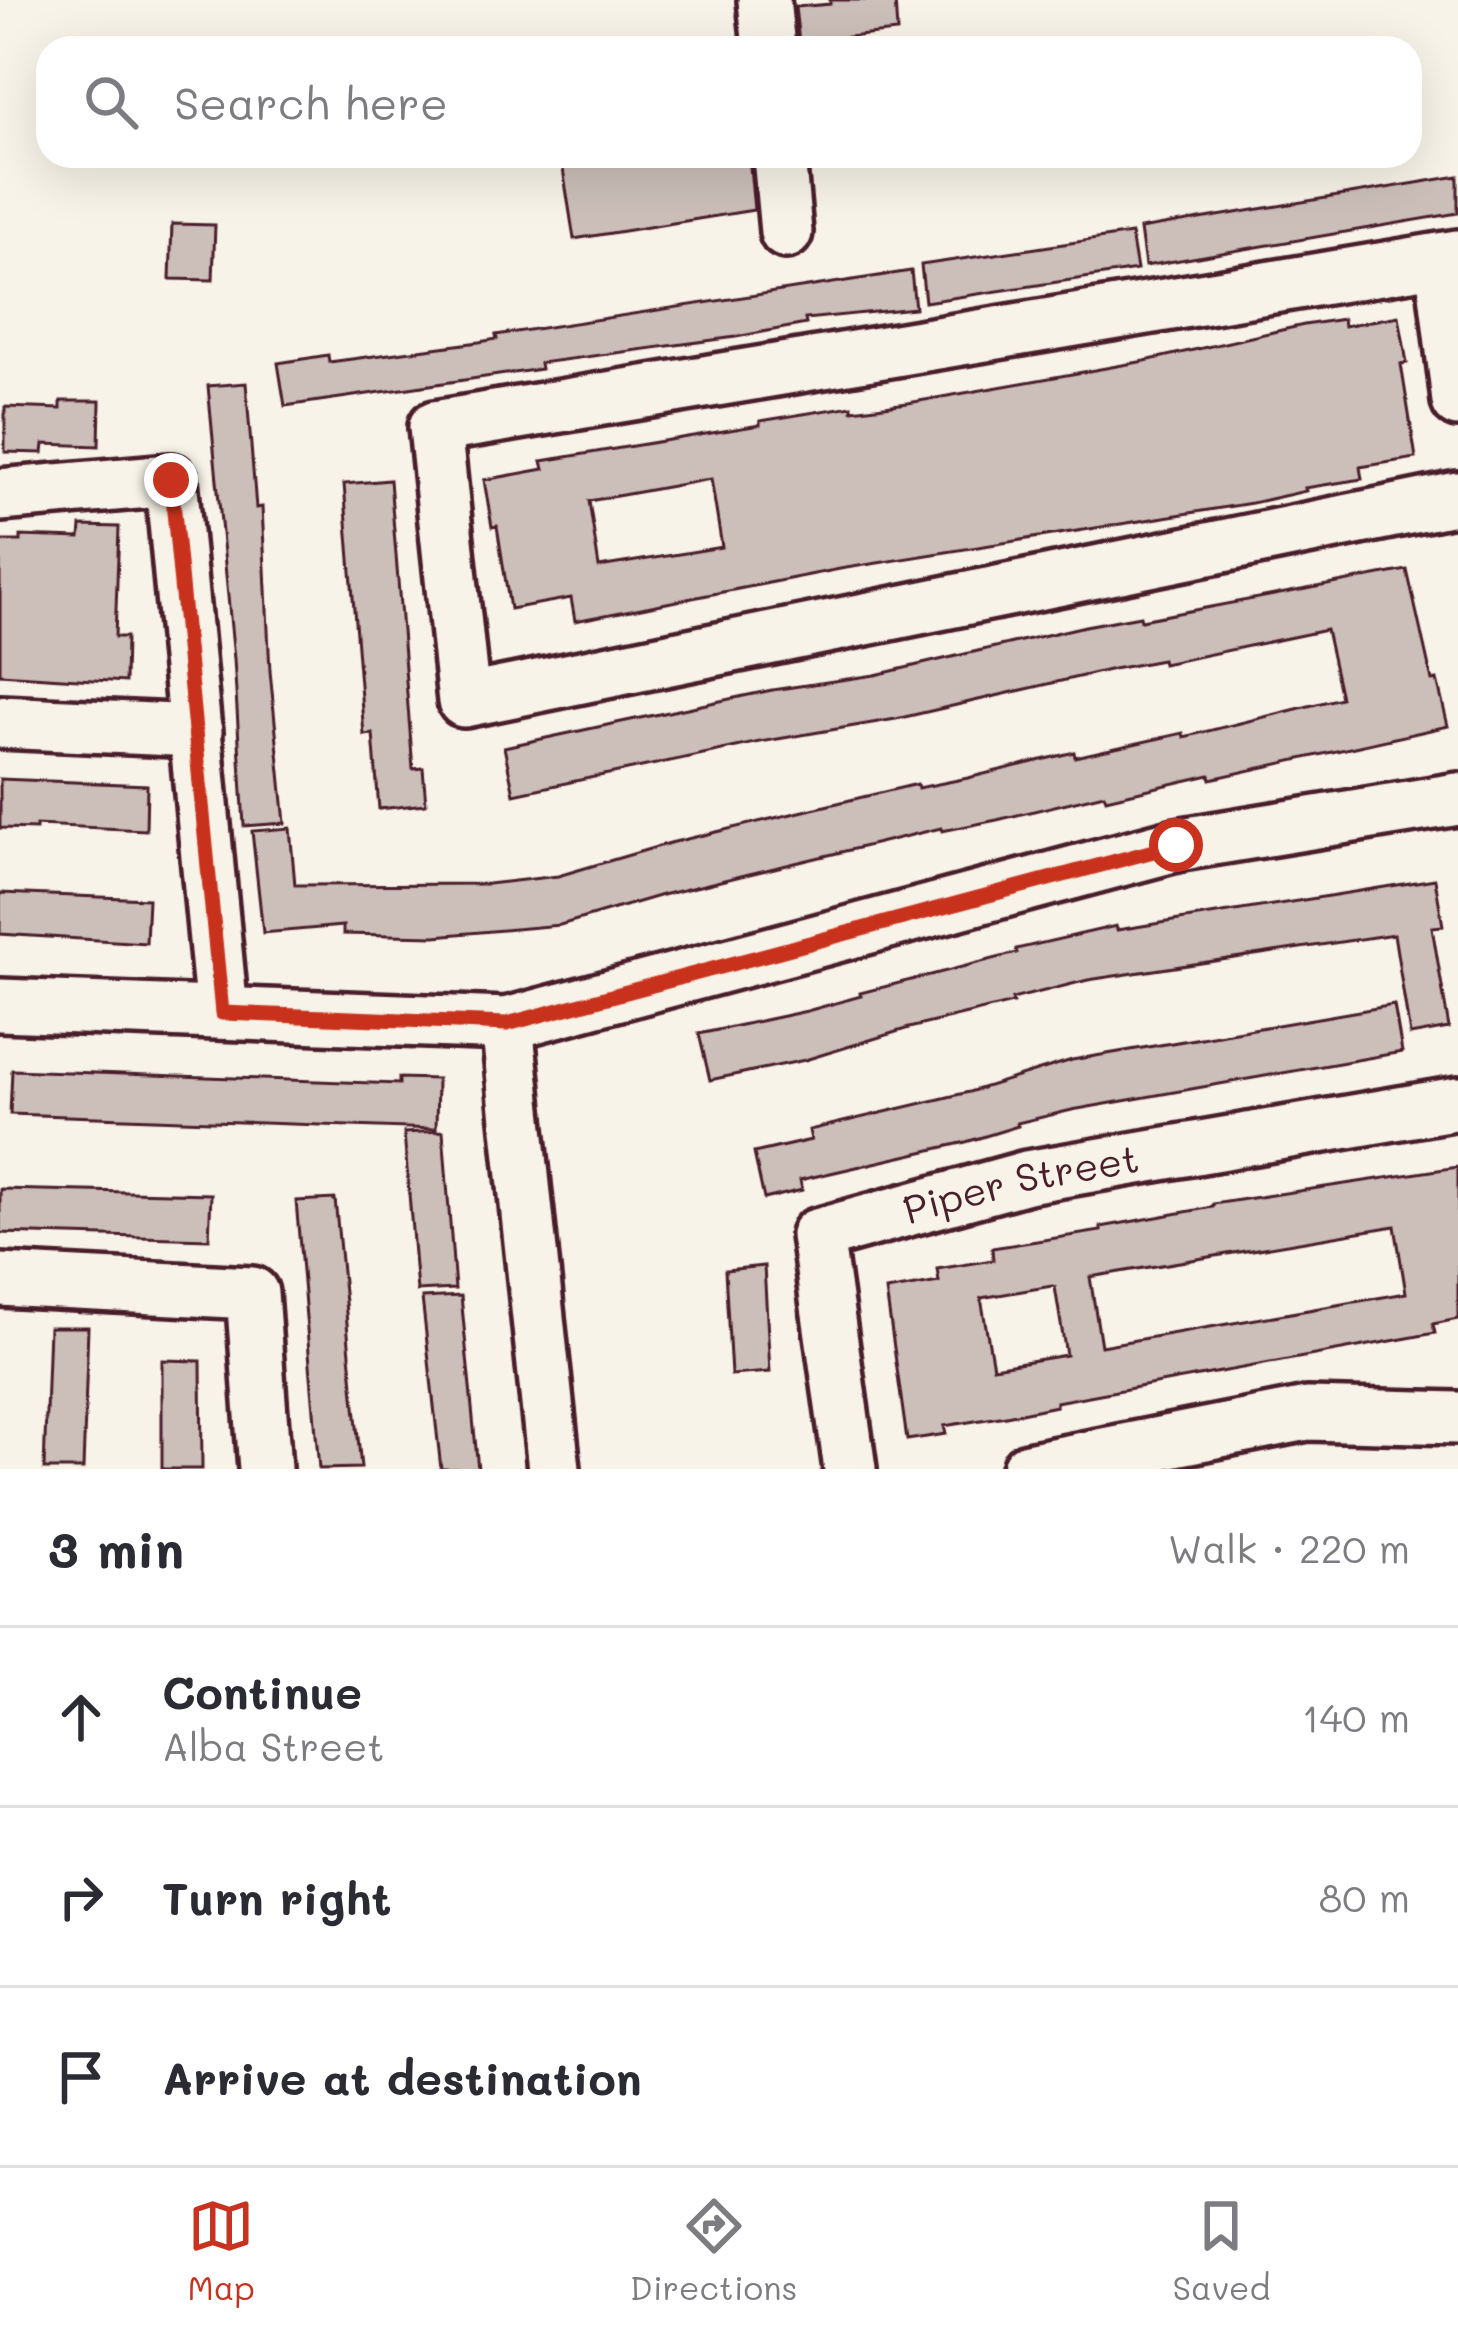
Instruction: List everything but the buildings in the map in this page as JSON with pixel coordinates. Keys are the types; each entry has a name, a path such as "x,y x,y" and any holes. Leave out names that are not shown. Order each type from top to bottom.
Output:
{"street":[{"path":"764,0 768,36"},
{"path":"780,168 786,232"},
{"path":"1458,401 1450,258 435,427 464,700 1458,498"},
{"path":"0,495 171,480 222,1013"},
{"path":"0,722 196,731"},
{"path":"0,1005 507,1024 1176,845 1458,799"},
{"path":"507,1024 554,1469"},
{"name":"Piper Street","path":"850,1469 817,1235 1027,1177 1458,1103"},
{"path":"0,1280 253,1293 266,1469"},
{"path":"1028,1469 1307,1414 1458,1418"}],"route":[{"path":"171,480 222,1013 507,1024 1176,845"}]}
